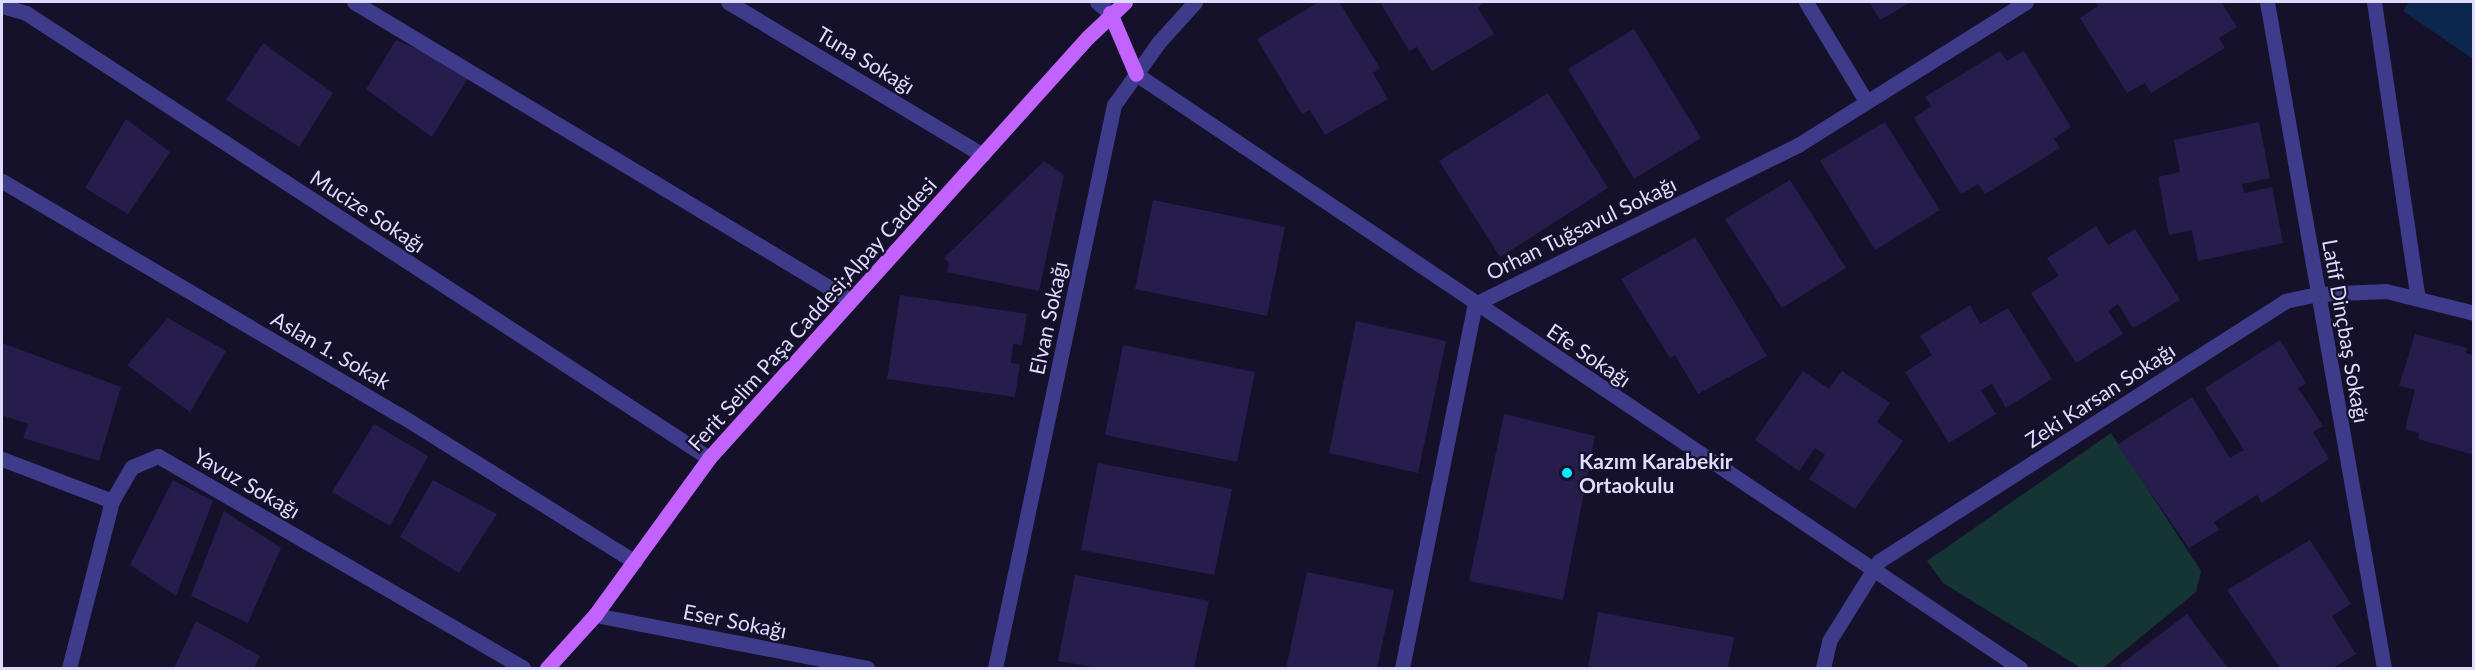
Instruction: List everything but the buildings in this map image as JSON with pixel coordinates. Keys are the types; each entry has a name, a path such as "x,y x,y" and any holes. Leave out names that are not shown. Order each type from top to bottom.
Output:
{"main road":[{"name":"Ferit Selim Paşa Caddesi;Alpay Caddesi","path":"547,669 595,615 709,458 1110,13 1125,2"},
{"path":"1110,13 1136,74"}],"street":[{"path":"354,2 850,300"},
{"name":"Tuna Sokağı","path":"728,2 983,154"},
{"path":"1097,2 1110,13"},
{"name":"Elvan Sokağı","path":"995,669 1114,105 1136,74 1195,2"},
{"path":"1806,2 1866,102"},
{"name":"Orhan Tuğsavul Sokağı","path":"1401,669 1474,304 1798,145 2026,2"},
{"name":"Latif Dinçbaş Sokağı","path":"2267,2 2384,669"},
{"path":"2374,2 2418,299"},
{"name":"Mucize Sokağı","path":"2,6 26,13 709,458"},
{"name":"Efe Sokağı","path":"1136,74 1474,304 2020,669"},
{"name":"Aslan 1. Sokak","path":"2,181 400,415 635,562"},
{"name":"Zeki Karsan Sokağı","path":"1823,669 1829,641 1879,561 2285,301 2318,294 2386,291 2474,313"},
{"name":"Yavuz Sokağı","path":"69,669 112,501 132,467 159,456 524,669"},
{"path":"2,459 112,501"},
{"name":"Eser Sokağı","path":"595,615 867,669"}],"green space":[{"path":"2111,433 2201,571 2196,592 2103,668 2081,668 1943,583 1927,561"}],"water":[{"path":"2409,2 2473,2 2473,59 2403,11"}],"place":[{"name":"Kazım Karabekir Ortaokulu","path":"1567,473"}]}
